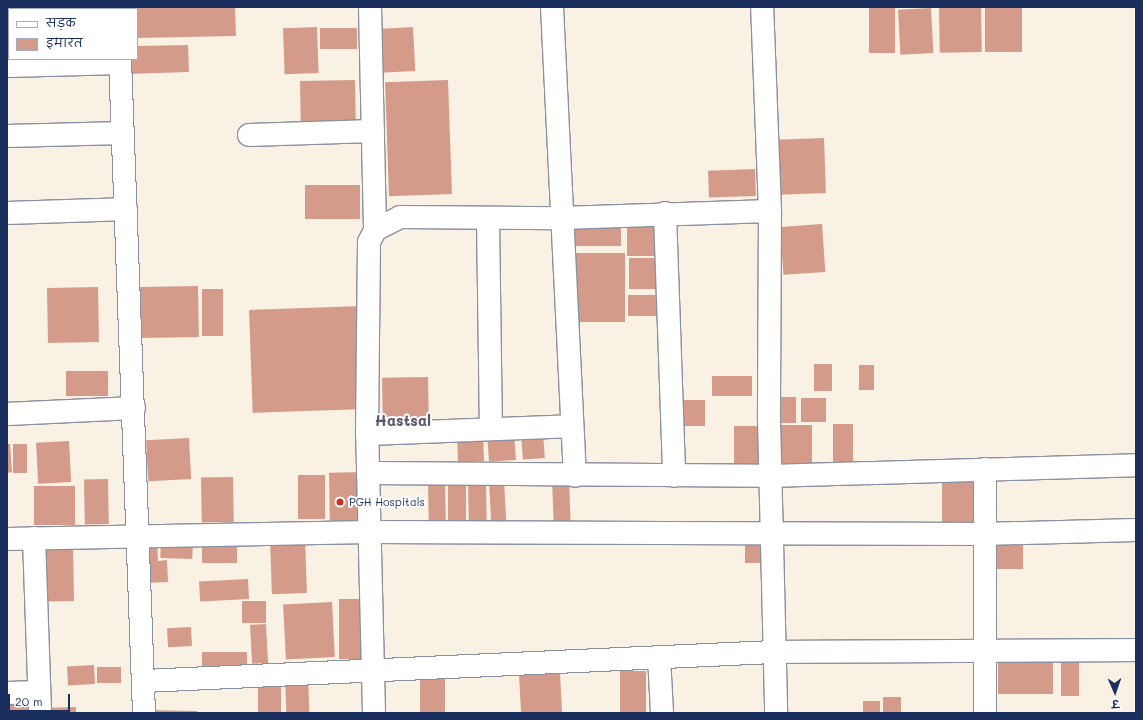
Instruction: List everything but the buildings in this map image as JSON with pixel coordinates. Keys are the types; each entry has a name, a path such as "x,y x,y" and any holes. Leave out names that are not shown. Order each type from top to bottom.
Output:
{"street":[{"path":"370,7 375,230 369,242 367,434 374,713"},
{"path":"552,7 575,475"},
{"path":"762,7 770,211 770,476 773,652 776,713"},
{"path":"7,66 120,61 140,535 144,713"},
{"path":"249,135 373,131"},
{"path":"7,136 123,134"},
{"path":"7,213 126,209"},
{"path":"375,230 400,217 562,218 665,213 770,211"},
{"path":"665,213 674,476"},
{"path":"488,218 491,429"},
{"path":"7,414 134,408"},
{"path":"367,434 572,426"},
{"path":"368,473 770,476 1136,465"},
{"path":"985,469 983,534 983,650 985,713"},
{"path":"7,539 140,535 370,532 772,531 983,534 1136,530"},
{"path":"7,693 39,703 34,538"},
{"path":"144,681 373,668 773,652 1136,650"},
{"path":"658,657 662,713"}],"place":[{"name":"PGH Hospitals","path":"340,502"}],"district":[{"name":"Hastsal","path":"403,421"}]}
